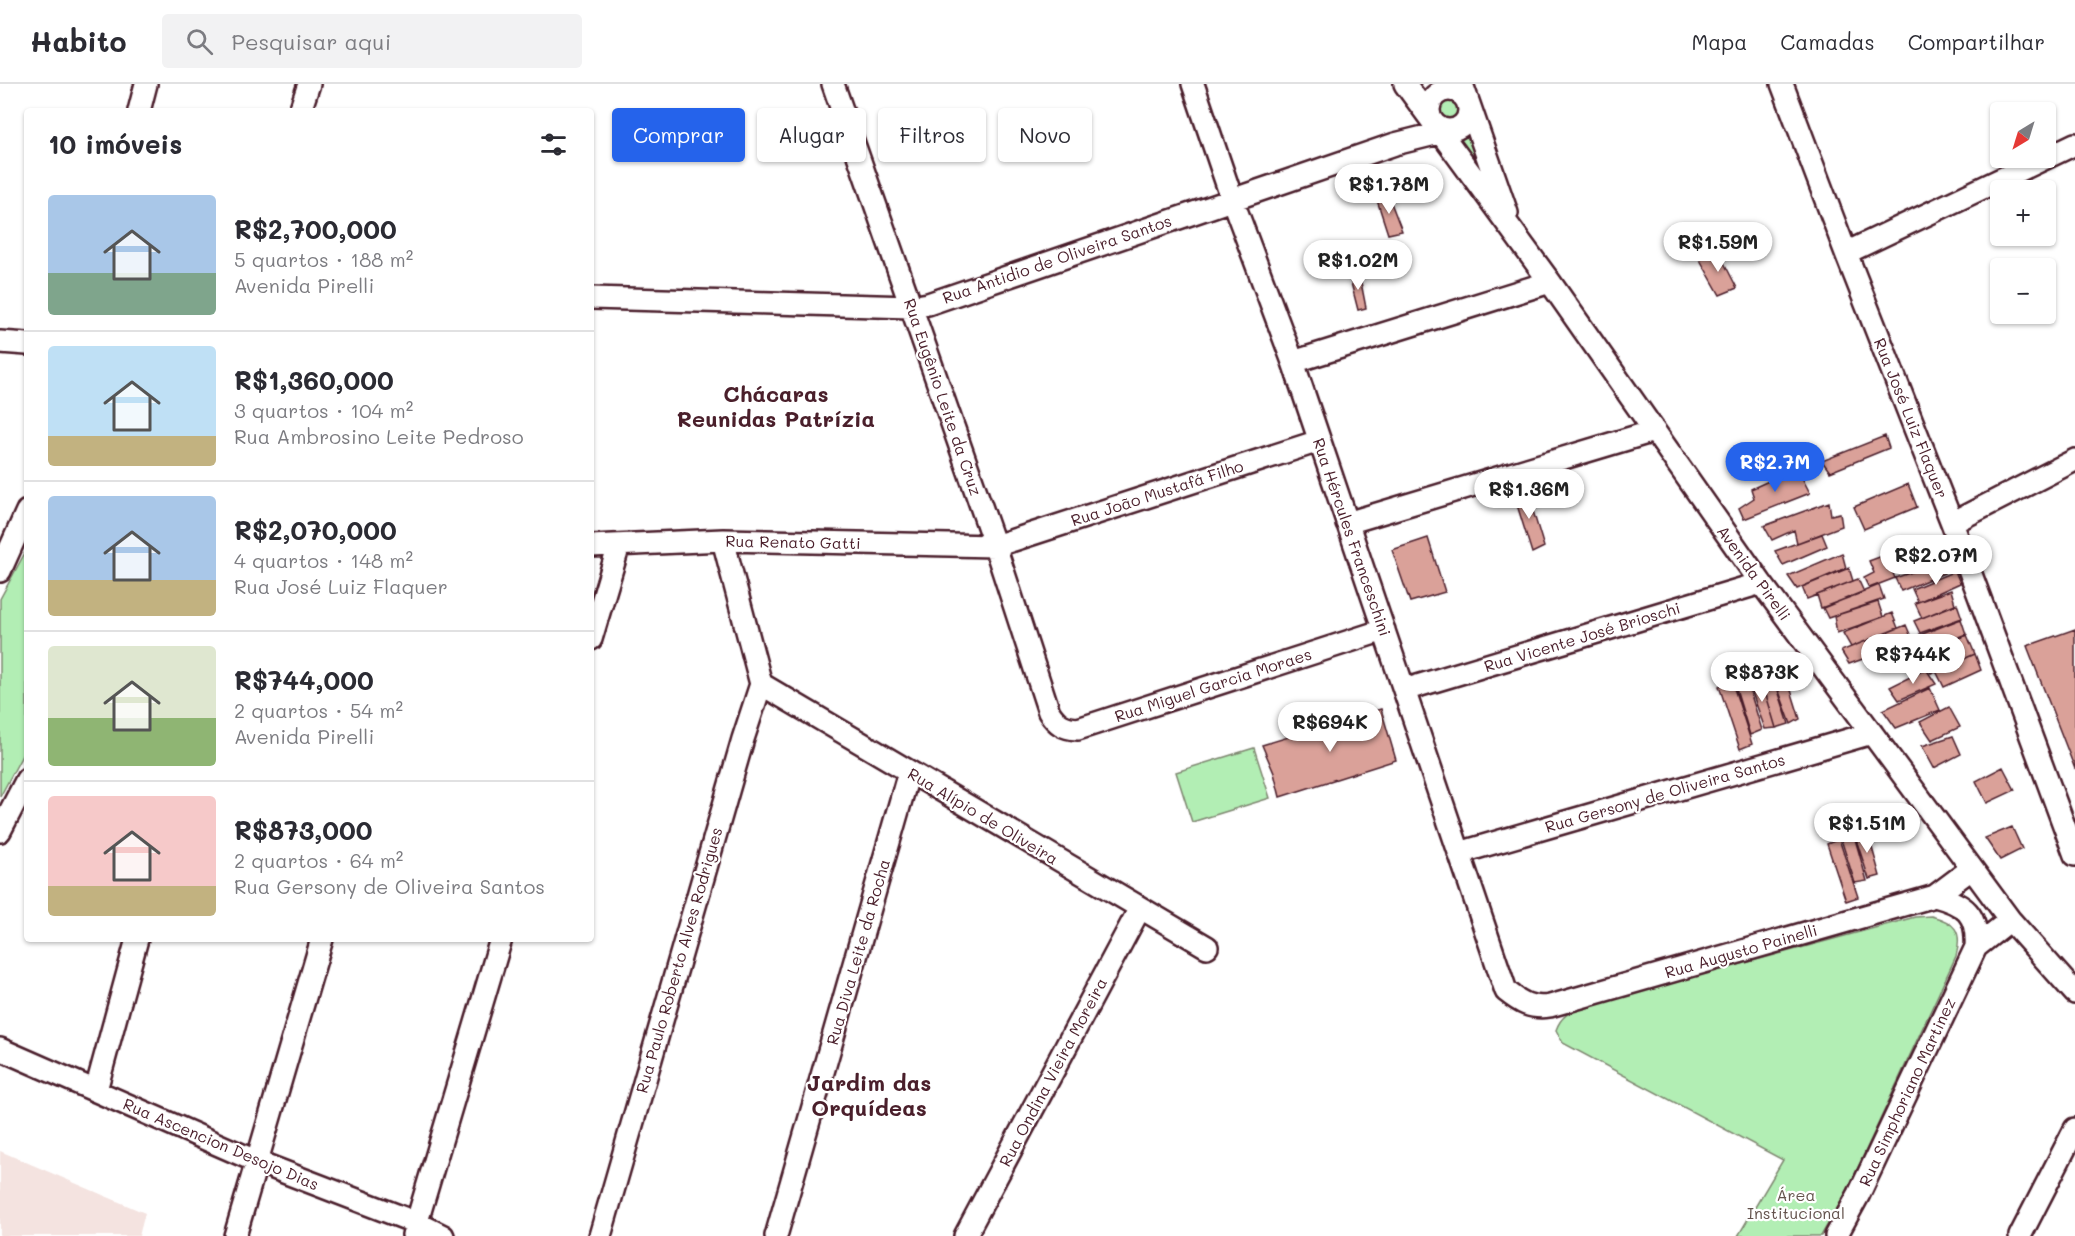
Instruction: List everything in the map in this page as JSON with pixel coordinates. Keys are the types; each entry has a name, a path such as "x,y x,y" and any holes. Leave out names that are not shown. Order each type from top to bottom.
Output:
{"street":[{"path":"140,108 146,84"},
{"path":"301,108 309,84"},
{"name":"Rua Eugênio Leite da Cruz","path":"833,84 995,546 1049,712"},
{"name":"Rua Hércules Franceschini","path":"1193,84 1232,199 1293,362 1506,991"},
{"name":"Avenida Pirelli","path":"1405,84 1440,110 1515,236 1550,282 1761,583 2010,920 2075,993"},
{"name":"Rua José Luiz Flaquer","path":"1782,84 1952,523 2075,855"},
{"path":"1395,144 1440,110 1452,90 1462,95 1465,94"},
{"path":"1440,110 1464,123 1469,114 1465,94"},
{"path":"1465,94 1515,236"},
{"name":"Rua Antidio de Oliveira Santos","path":"594,298 911,307 1395,144 1440,110"},
{"path":"1846,253 2075,144"},
{"path":"1293,362 1550,282"},
{"path":"0,342 24,344"},
{"path":"1347,523 1654,431"},
{"name":"Rua João Mustafá Filho","path":"995,546 1319,441"},
{"path":"1952,523 2075,460"},
{"path":"0,571 24,519"},
{"path":"723,540 761,684"},
{"name":"Rua Renato Gatti","path":"594,546 723,540 995,546"},
{"path":"594,629 619,545"},
{"name":"Rua Vicente José Brioschi","path":"1404,690 1761,583"},
{"name":"Rua Miguel Garcia Moraes","path":"1049,712 1056,722 1065,728 1078,729 1383,630"},
{"name":"Rua Alípio de Oliveira","path":"761,684 1207,947"},
{"name":"Rua Paulo Roberto Alves Rodrigues","path":"600,1236 743,739 761,684"},
{"name":"Rua Gersony de Oliveira Santos","path":"1459,853 1872,733"},
{"name":"Rua Diva Leite da Rocha","path":"777,1236 909,772"},
{"path":"0,831 24,785"},
{"name":"Rua Augusto Painelli","path":"1506,991 1521,1004 1536,1008 1550,1006 1935,896 1971,869"},
{"path":"1935,896 1955,902 1970,915 1977,930 1976,947"},
{"name":"Rua Ondina Vieira Moreira","path":"965,1236 1140,908"},
{"name":"Rua Simphoriano Martinez","path":"1836,1236 1859,1194 1976,947 2010,920"},
{"path":"96,1090 136,942"},
{"path":"235,1236 321,942"},
{"path":"415,1230 500,942"},
{"name":"Rua Ascencion Desojo Dias","path":"0,1049 415,1230 443,1236"},
{"path":"2020,1236 2075,1129"}],"shaded area":[{"path":"0,1151 145,1213 139,1236 0,1236"}],"green space":[{"path":"1451,96 1458,99 1464,112 1458,122 1449,125 1435,110 1441,100"},
{"path":"1468,129 1493,200 1451,136 1457,137"},
{"path":"24,555 24,752 0,797 0,599"},
{"path":"1254,748 1270,798 1192,822 1176,772"},
{"name":"Área Institucional","path":"1931,916 1946,921 1955,929 1958,940 1956,956 1846,1193 1821,1236 1738,1236 1783,1160 1563,1043 1556,1030 1566,1015 1583,1007 1915,917"}],"building":[{"path":"1388,195 1402,231 1388,234 1376,197"},
{"path":"1718,251 1737,288 1720,295 1699,258"},
{"path":"1359,272 1366,308 1358,310 1349,275"},
{"path":"1885,436 1889,448 1830,472 1822,461"},
{"path":"1797,468 1810,493 1744,519 1739,508 1754,498 1751,489"},
{"path":"1908,484 1917,507 1864,529 1854,507"},
{"path":"1526,488 1544,547 1532,553 1513,492"},
{"path":"1829,502 1831,515 1840,513 1842,526 1797,543 1794,530 1772,540 1764,526"},
{"path":"1822,534 1827,546 1783,565 1775,551"},
{"path":"1428,538 1445,592 1410,602 1392,550"},
{"path":"1842,553 1846,568 1797,589 1788,576"},
{"path":"1885,555 1895,578 1869,588 1864,578 1874,573 1869,561"},
{"path":"1940,562 1944,573 1901,591 1895,578"},
{"path":"1849,568 1853,581 1807,599 1802,587"},
{"path":"1955,571 1960,583 1918,602 1912,589"},
{"path":"1858,579 1864,592 1821,608 1817,595"},
{"path":"1879,585 1884,599 1828,618 1823,608"},
{"path":"1951,590 1955,604 1922,618 1915,603"},
{"path":"1878,602 1883,617 1837,633 1834,616"},
{"path":"1957,604 1962,618 1920,633 1914,621"},
{"path":"1892,613 1898,628 1851,647 1843,633"},
{"path":"1961,619 1966,634 1921,652 1915,637"},
{"path":"1906,625 1912,639 1863,659 1849,664 1841,651"},
{"path":"2075,629 2075,769 2027,646"},
{"path":"1967,635 1975,654 1931,673 1918,655"},
{"path":"1975,654 1981,670 1944,687 1936,671"},
{"path":"1926,669 1936,684 1899,700 1890,687"},
{"path":"1785,671 1800,719 1791,724 1773,675"},
{"path":"1773,675 1789,724 1776,728 1761,678"},
{"path":"1761,678 1776,728 1765,729 1748,681"},
{"path":"1732,682 1752,744 1740,749 1719,686"},
{"path":"1747,682 1762,730 1750,735 1735,686"},
{"path":"1930,688 1940,710 1896,728 1883,710"},
{"path":"1949,707 1960,727 1932,740 1920,722"},
{"path":"1381,709 1396,760 1280,797 1274,773 1262,745"},
{"path":"1953,736 1961,754 1934,768 1922,746"},
{"path":"2003,767 2015,790 1987,803 1976,781"},
{"path":"2012,827 2022,849 2000,860 1985,838"},
{"path":"1867,830 1880,876 1869,879 1854,833"},
{"path":"1853,832 1867,881 1855,883 1840,836"},
{"path":"1839,839 1858,897 1846,901 1827,844"}],"district":[{"name":"Chácaras Reunidas Patrízia","path":"776,406"},
{"name":"Jardim das Orquídeas","path":"869,1096"}]}
